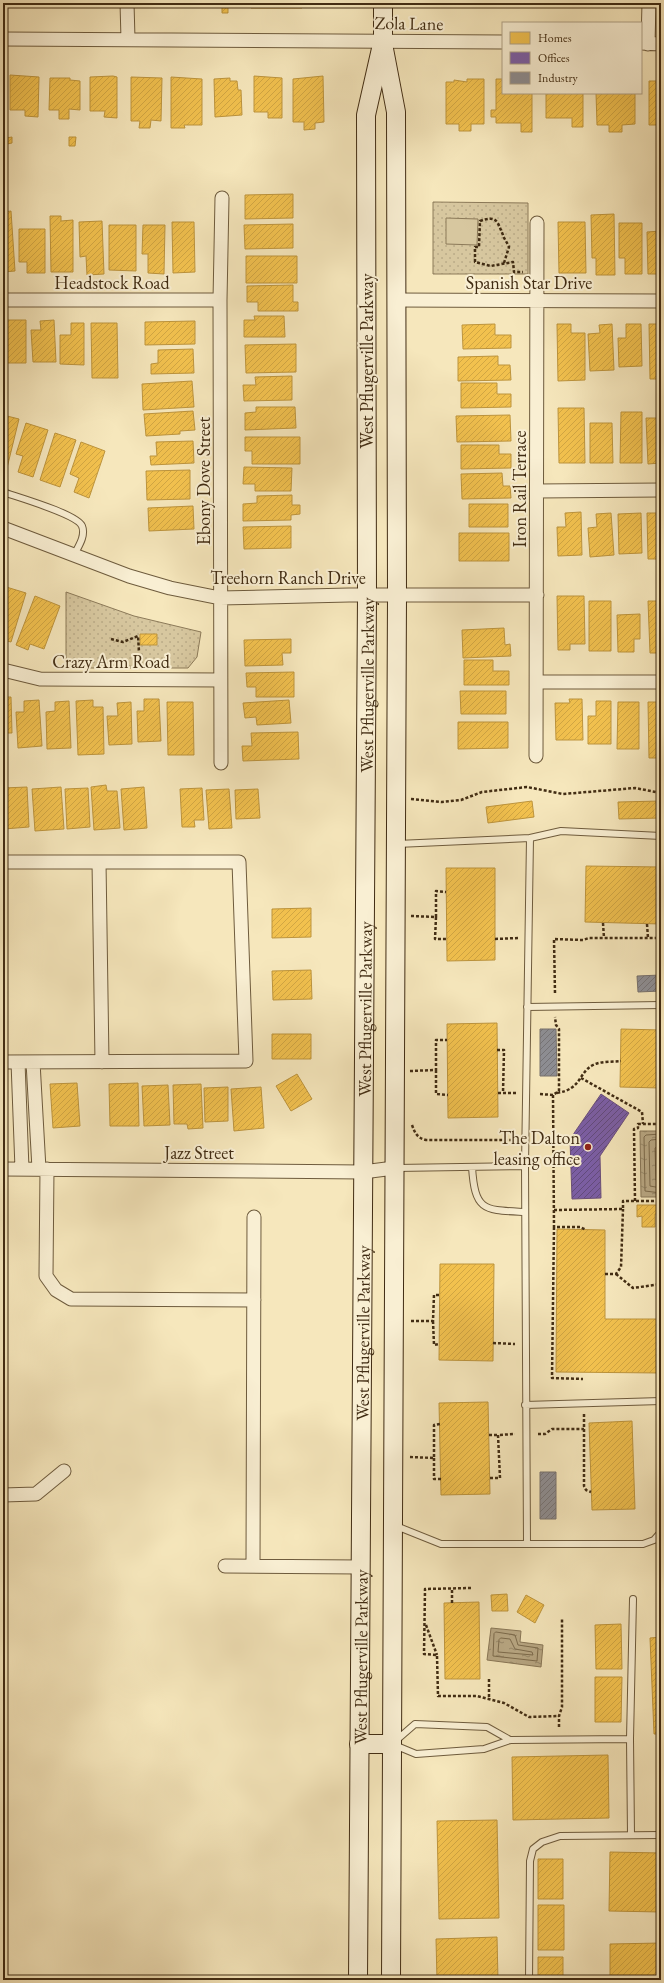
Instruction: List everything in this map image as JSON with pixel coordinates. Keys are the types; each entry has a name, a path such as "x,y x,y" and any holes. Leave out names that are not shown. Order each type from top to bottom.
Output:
{"main road":[{"name":"West Pflugerville Parkway","path":"383,3 383,40 396,112 397,595 391,1980"},
{"name":"West Pflugerville Parkway","path":"358,1980 358,1744 367,595 366,115 383,40"},
{"path":"358,1744 392,1744"}],"street":[{"path":"127,3 128,39"},
{"path":"649,3 650,44"},
{"name":"Zola Lane","path":"3,39 383,40 502,42"},
{"name":"Ebony Dove Street","path":"221,763 220,300 222,198"},
{"name":"Iron Rail Terrace","path":"536,756 537,223"},
{"name":"Headstock Road","path":"3,300 220,300"},
{"name":"Spanish Star Drive","path":"396,300 661,301"},
{"path":"537,491 661,490"},
{"name":"Treehorn Ranch Drive","path":"3,528 129,576 170,588 220,598 367,595 537,595"},
{"name":"Crazy Arm Road","path":"3,670 40,679 220,680"},
{"path":"537,682 661,682"},
{"path":"3,862 239,862 246,1061 3,1062"},
{"path":"99,862 102,1062"},
{"path":"18,1062 22,1169"},
{"path":"33,1062 36,1115 43,1169 46,1276 56,1290 71,1299 254,1300"},
{"path":"20,1115 36,1115"},
{"name":"Jazz Street","path":"3,1169 363,1172 394,1168"},
{"path":"253,1566 254,1217"},
{"path":"3,1495 36,1494 64,1471"},
{"path":"225,1566 360,1567"}],"lane":[{"path":"3,492 65,513 80,522 83,527 82,538 74,555"},
{"path":"396,844 530,838 561,831 661,836"},
{"path":"526,1544 524,1166 530,838"},
{"path":"527,1007 661,1005"},
{"path":"394,1168 524,1166"},
{"path":"472,1168 473,1190 478,1200 486,1207 496,1211 525,1212"},
{"path":"525,1405 661,1401"},
{"path":"393,1524 442,1544 643,1544 654,1540 661,1532"},
{"path":"631,1835 630,1739 633,1599"},
{"path":"510,1740 487,1727 415,1724 392,1744 416,1754 484,1749 510,1740 630,1739"},
{"path":"529,1980 530,1860 533,1849 542,1842 560,1836 661,1835"}],"path":[{"path":"504,263 509,246 500,226 496,220 491,218 480,221 480,247 474,247 475,262 491,266 513,262 514,272 526,272 526,277"},
{"path":"111,639 123,642 138,636 139,652"},
{"path":"411,799 442,802 461,800 482,792 527,787 563,794 635,788 661,793"},
{"path":"446,892 436,891 435,939 447,939"},
{"path":"411,916 436,917"},
{"path":"603,923 604,938"},
{"path":"647,924 648,938"},
{"path":"495,938 518,938"},
{"path":"555,992 554,939 583,940 589,938 661,938"},
{"path":"555,1016 556,1025 559,1029 559,1091 557,1094"},
{"path":"447,1040 436,1040 436,1094 448,1095"},
{"path":"497,1050 504,1050 503,1093"},
{"path":"540,1094 553,1095 567,1092 591,1066 599,1063 621,1061"},
{"path":"410,1071 436,1070"},
{"path":"581,1078 642,1112 643,1124"},
{"path":"635,1201 634,1128 638,1128 638,1124 660,1124 658,1088"},
{"path":"498,1093 517,1093"},
{"path":"553,1095 554,1227 552,1378 583,1379"},
{"path":"411,1121 415,1133 420,1138 426,1140 512,1140"},
{"path":"553,1162 571,1162"},
{"path":"616,1274 621,1267 623,1200 661,1201"},
{"path":"554,1210 623,1209"},
{"path":"554,1227 580,1227 586,1230"},
{"path":"605,1274 616,1274 633,1288 661,1284"},
{"path":"440,1295 434,1296 433,1321 434,1345 440,1344"},
{"path":"408,1320 433,1321"},
{"path":"493,1343 516,1344"},
{"path":"584,1414 584,1486 586,1490 591,1492"},
{"path":"440,1424 434,1425 434,1479 441,1479"},
{"path":"538,1434 545,1434 552,1429 584,1429"},
{"path":"489,1435 516,1434"},
{"path":"490,1478 500,1478 498,1435"},
{"path":"408,1457 434,1458"},
{"path":"452,1588 452,1603"},
{"path":"437,1654 424,1654 425,1589 472,1588"},
{"path":"559,1727 559,1716 562,1706 562,1618"},
{"path":"425,1623 437,1654 438,1696 478,1696 504,1703 529,1717 559,1716"},
{"path":"488,1679 489,1699"}],"shaded area":[{"path":"433,202 528,203 528,274 433,274"},
{"path":"446,218 478,219 477,245 446,244"},
{"path":"66,592 134,616 201,632 197,657 188,668 66,668"}],"water":[{"path":"640,1131 661,1131 661,1197 641,1197"},
{"path":"491,1628 521,1631 520,1642 543,1645 541,1667 487,1660"}],"building: Homes":[{"path":"168,3 194,3 194,7 168,7"},
{"path":"251,3 302,3 302,8 251,8"},
{"path":"471,3 517,3 517,5"},
{"path":"557,3 596,3 596,5 557,5"},
{"path":"222,6 228,6 228,13 222,13"},
{"path":"10,75 39,77 38,117 25,116 25,110 10,110"},
{"path":"254,76 282,78 282,118 268,118 268,112 254,112"},
{"path":"323,76 324,122 315,123 315,129 304,130 304,122 293,122 293,79"},
{"path":"90,77 117,77 117,118 104,117 105,111 90,111"},
{"path":"131,77 162,78 161,121 151,120 150,128 139,128 140,121 131,121"},
{"path":"171,77 202,79 202,125 184,125 185,128 171,128"},
{"path":"50,78 70,78 70,80 80,81 80,110 69,109 69,119 59,119 59,110 49,110"},
{"path":"230,78 230,81 237,81 238,90 241,90 242,115 215,117 214,79"},
{"path":"467,79 484,79 484,124 471,124 471,131 459,131 459,124 446,124 446,82 454,82 454,80 467,82"},
{"path":"496,79 502,79 502,94 532,94 532,132 521,132 521,123 496,123 496,117 491,117 491,110 496,110"},
{"path":"649,81 661,81 661,125 649,125"},
{"path":"546,94 583,94 583,127 572,127 572,118 546,118"},
{"path":"596,94 635,94 635,124 622,125 622,132 609,132 609,125 597,125"},
{"path":"12,137 12,143 7,144 6,138"},
{"path":"69,137 76,137 75,146 69,146"},
{"path":"293,194 293,218 245,219 245,195"},
{"path":"11,211 15,271 3,272 3,212"},
{"path":"614,214 615,275 596,275 596,258 592,258 591,215"},
{"path":"50,216 61,216 61,221 73,220 73,272 51,272"},
{"path":"102,221 104,274 87,275 86,256 80,257 79,222"},
{"path":"172,222 194,222 195,272 173,273"},
{"path":"558,222 585,222 586,273 559,273"},
{"path":"619,223 642,223 642,274 625,274 625,258 619,258"},
{"path":"293,224 293,248 245,249 244,225"},
{"path":"109,225 136,225 136,271 109,270"},
{"path":"143,225 165,225 164,274 148,273 148,254 142,254"},
{"path":"19,229 45,229 45,273 27,273 27,262 19,262"},
{"path":"661,231 661,274 648,274 647,232"},
{"path":"246,256 297,256 297,283 246,283"},
{"path":"293,285 293,302 298,302 298,311 258,311 258,302 247,302 247,286"},
{"path":"254,316 284,316 285,337 244,337 244,320 255,320"},
{"path":"5,320 26,320 26,363 4,363"},
{"path":"54,320 56,362 33,362 31,330 41,330 40,321"},
{"path":"195,321 195,344 145,345 145,322"},
{"path":"71,323 84,323 84,365 60,364 60,335 71,335"},
{"path":"91,323 117,323 118,378 92,378"},
{"path":"495,324 495,335 511,335 511,348 463,349 462,325"},
{"path":"557,324 571,324 571,333 585,333 585,380 558,381"},
{"path":"612,324 614,370 590,371 588,334 600,333 599,325"},
{"path":"626,324 641,324 642,366 619,367 618,338 626,338"},
{"path":"649,324 661,324 661,379 650,379"},
{"path":"296,344 296,372 246,373 245,345"},
{"path":"193,349 194,373 151,374 151,364 158,363 158,350"},
{"path":"498,356 498,365 510,365 511,380 458,381 458,357"},
{"path":"292,376 292,400 244,401 243,385 256,385 255,377"},
{"path":"192,381 194,407 143,410 142,384"},
{"path":"461,383 497,383 497,394 511,394 511,407 461,408"},
{"path":"256,407 295,407 296,428 245,430 245,413 256,412"},
{"path":"558,408 584,408 585,463 559,463"},
{"path":"193,411 195,430 180,431 180,434 146,436 144,414"},
{"path":"621,412 642,412 642,463 620,463"},
{"path":"3,415 19,419 7,468 3,467"},
{"path":"510,415 511,441 457,442 456,416"},
{"path":"646,418 661,418 660,463 648,464"},
{"path":"26,423 48,430 33,477 18,472 23,456 16,454"},
{"path":"590,423 612,423 613,463 590,463"},
{"path":"55,433 76,440 60,487 40,480"},
{"path":"245,437 300,437 300,464 252,464 252,451 245,451"},
{"path":"193,441 194,463 151,465 150,456 157,456 156,442"},
{"path":"81,442 105,451 89,498 74,492 79,478 70,474"},
{"path":"461,445 499,445 499,454 511,454 511,468 461,469"},
{"path":"244,467 292,468 291,491 255,491 255,484 243,484"},
{"path":"190,470 190,499 147,500 146,471"},
{"path":"502,473 503,486 510,486 511,498 462,499 461,474"},
{"path":"292,495 292,505 300,505 300,514 291,515 291,520 243,521 243,504 257,503 257,496"},
{"path":"469,504 508,504 508,527 469,527"},
{"path":"193,506 194,529 149,531 148,508"},
{"path":"581,512 582,555 558,556 557,527 566,527 565,513"},
{"path":"611,513 614,555 590,557 588,528 597,527 596,514"},
{"path":"641,513 642,553 619,554 618,514"},
{"path":"647,513 661,513 661,559 648,559"},
{"path":"291,526 291,548 244,549 243,527"},
{"path":"459,533 509,533 509,561 459,561"},
{"path":"3,586 26,593 11,642 3,640"},
{"path":"35,596 60,606 44,649 30,644 28,650 16,645"},
{"path":"557,596 584,596 585,644 570,644 570,650 558,650"},
{"path":"589,601 611,601 611,651 589,651"},
{"path":"648,601 661,601 661,653 650,653"},
{"path":"640,614 640,639 634,639 634,652 618,652 617,615"},
{"path":"504,628 505,645 510,644 511,656 463,658 462,630"},
{"path":"140,634 157,634 157,645 140,645"},
{"path":"291,639 291,653 282,653 283,665 245,666 244,640"},
{"path":"464,660 493,660 493,671 509,671 509,685 464,685"},
{"path":"294,672 294,697 256,697 256,687 247,687 246,673"},
{"path":"460,691 506,691 506,714 461,714"},
{"path":"3,697 11,697 12,733 3,733"},
{"path":"144,699 159,699 161,741 138,742 137,711 144,711"},
{"path":"569,699 582,699 583,740 556,740 555,703 570,703"},
{"path":"39,700 42,746 18,748 16,712 24,712 24,701"},
{"path":"93,700 93,707 103,707 104,754 78,755 76,701"},
{"path":"289,700 291,723 257,725 256,717 245,718 243,703"},
{"path":"69,701 71,748 47,749 46,712 55,711 55,702"},
{"path":"596,701 611,701 611,744 588,744 588,716 596,716"},
{"path":"131,702 132,744 109,745 107,716 118,716 117,703"},
{"path":"167,702 193,702 194,755 168,755"},
{"path":"618,702 639,702 639,749 617,749"},
{"path":"648,702 661,702 661,758 649,758"},
{"path":"458,722 508,722 508,748 458,749"},
{"path":"298,732 299,759 243,761 242,746 252,746 251,733"},
{"path":"106,785 107,791 117,791 120,828 94,830 91,787"},
{"path":"27,787 29,827 4,829 3,788"},
{"path":"61,787 64,829 35,831 32,789"},
{"path":"144,787 147,828 124,830 121,789"},
{"path":"88,788 90,827 67,829 65,789"},
{"path":"202,788 204,820 194,820 195,827 182,827 180,789"},
{"path":"229,789 232,828 209,829 206,790"},
{"path":"258,789 260,818 236,819 235,790"},
{"path":"532,801 534,817 488,823 486,807"},
{"path":"661,801 661,818 619,819 618,802"},
{"path":"586,866 661,867 661,924 585,922"},
{"path":"446,868 495,868 495,960 447,961"},
{"path":"311,908 311,937 272,938 272,909"},
{"path":"311,970 312,999 273,1000 272,971"},
{"path":"497,1023 498,1117 448,1118 447,1024"},
{"path":"621,1029 661,1030 661,1088 620,1087"},
{"path":"272,1034 311,1034 311,1059 272,1059"},
{"path":"297,1074 312,1099 291,1111 276,1086"},
{"path":"77,1083 80,1126 53,1128 50,1084"},
{"path":"138,1083 139,1126 110,1126 109,1084"},
{"path":"201,1084 203,1128 188,1129 187,1124 174,1124 173,1085"},
{"path":"168,1085 170,1125 144,1126 142,1086"},
{"path":"228,1087 228,1121 205,1122 204,1088"},
{"path":"261,1087 264,1128 234,1131 231,1089"},
{"path":"637,1205 659,1205 659,1214 655,1214 655,1227 642,1227 642,1216 637,1217"},
{"path":"557,1229 605,1230 605,1319 661,1319 661,1373 556,1372"},
{"path":"440,1264 494,1264 493,1361 439,1360"},
{"path":"488,1402 490,1494 441,1495 439,1403"},
{"path":"632,1421 635,1509 592,1510 589,1423"},
{"path":"507,1594 508,1611 492,1611 491,1595"},
{"path":"526,1595 544,1605 535,1623 517,1612"},
{"path":"479,1602 480,1679 445,1679 444,1603"},
{"path":"621,1624 622,1669 596,1669 595,1625"},
{"path":"661,1637 661,1734 654,1734 650,1638"},
{"path":"595,1677 622,1677 621,1722 595,1722"},
{"path":"608,1755 609,1818 513,1820 512,1757"},
{"path":"497,1820 499,1918 439,1919 437,1821"},
{"path":"610,1852 661,1853 661,1912 609,1911"},
{"path":"538,1859 563,1859 563,1899 538,1899"},
{"path":"538,1905 564,1905 564,1950 538,1950"},
{"path":"497,1937 498,1980 437,1980 436,1939"},
{"path":"661,1943 661,1980 610,1980 610,1944"},
{"path":"538,1957 563,1957 563,1980 538,1980"}],"building: Offices":[{"name":"The Dalton leasing office","path":"601,1094 629,1113 600,1156 601,1198 572,1199 570,1139"}],"building: Industry":[{"path":"661,975 661,991 638,992 637,976"},
{"path":"540,1029 556,1029 557,1076 540,1076"},
{"path":"540,1472 556,1472 556,1519 540,1519"}],"place":[{"name":"The Dalton leasing office","path":"588,1147"}]}
